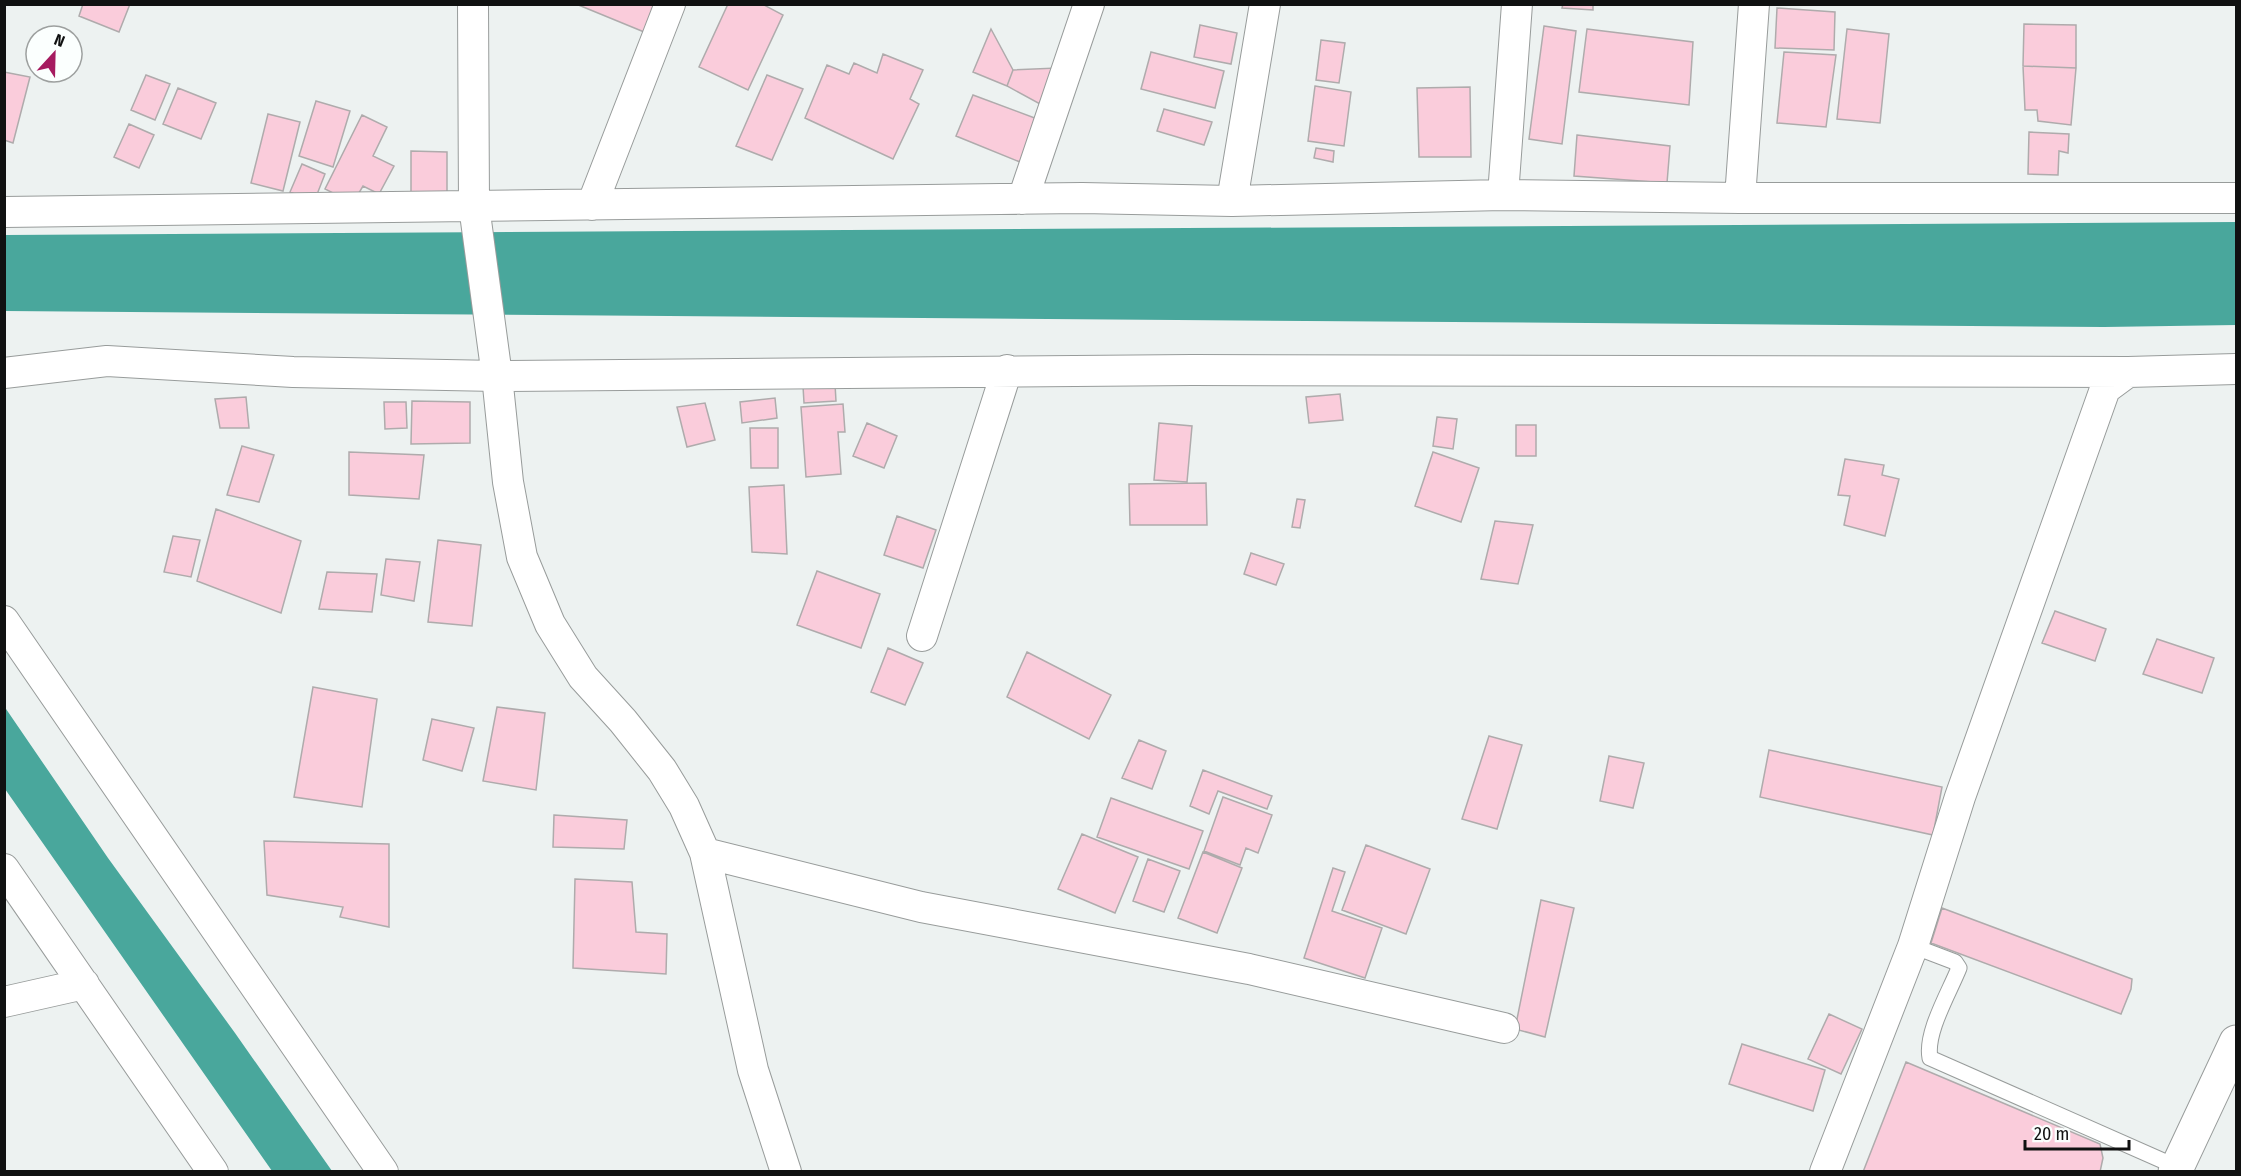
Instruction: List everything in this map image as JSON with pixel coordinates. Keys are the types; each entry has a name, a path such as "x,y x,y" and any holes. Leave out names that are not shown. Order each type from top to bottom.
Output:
{"main road":[{"path":"2176,1169 2236,1042"}],"street":[{"path":"473,4 474,206 497,376 508,482 522,557 550,624 583,677 623,721 662,770 684,806 705,853 753,1070 786,1172"},
{"path":"592,205 670,4"},
{"path":"1023,199 1089,4"},
{"path":"1232,201 1265,4"},
{"path":"1503,195 1517,4"},
{"path":"1740,198 1754,4"},
{"path":"4,212 1023,199 1232,201 1503,195 1740,198 2236,196"},
{"path":"4,373 107,361 293,372 497,376 1007,370 2128,372 2236,369"},
{"path":"922,636 1007,370"},
{"path":"1825,1172 1913,946 1960,797 2105,389 2128,372"},
{"path":"4,621 383,1172"},
{"path":"705,853 921,907 1249,969 1504,1028"},
{"path":"4,869 213,1172"},
{"path":"4,1002 84,984"}],"lane":[{"path":"1913,946 1955,962 1959,968 1933,1030 1928,1047 1930,1058 2176,1169"}],"water":[{"path":"2236,222 2236,325 2104,327 5,311 5,235"},
{"path":"4,706 108,858 332,1171 272,1171 5,789"}],"building":[{"path":"83,4 130,4 119,32 79,16"},
{"path":"576,4 667,4 649,34"},
{"path":"728,4 762,4 783,15 748,90 699,67"},
{"path":"1563,4 1593,4 1593,10 1562,8"},
{"path":"1777,8 1835,12 1834,50 1775,48"},
{"path":"2024,24 2076,25 2076,68 2023,66"},
{"path":"1200,25 1237,33 1231,64 1194,57"},
{"path":"1544,26 1576,31 1562,144 1529,139"},
{"path":"991,29 1013,70 1007,86 973,72"},
{"path":"1587,29 1693,42 1689,105 1579,92"},
{"path":"1847,29 1889,34 1880,123 1837,119"},
{"path":"1321,40 1345,43 1339,83 1316,80"},
{"path":"1151,52 1224,71 1215,108 1141,89"},
{"path":"1784,52 1836,55 1826,127 1777,123"},
{"path":"883,54 923,70 910,99 919,104 893,159 805,118 827,65 849,74 854,63 877,73"},
{"path":"2023,66 2076,68 2071,125 2038,121 2037,110 2025,110"},
{"path":"1057,68 1040,104 1007,86 1013,70"},
{"path":"4,72 24,76 24,84 28,84 13,143 4,140"},
{"path":"146,75 170,84 155,120 131,110"},
{"path":"767,75 803,89 772,160 736,146"},
{"path":"1315,86 1351,92 1344,146 1308,141"},
{"path":"1470,87 1471,157 1419,157 1417,88"},
{"path":"178,88 216,103 201,139 163,124"},
{"path":"973,95 1040,120 1020,162 956,136"},
{"path":"316,101 350,111 333,167 299,156"},
{"path":"1164,109 1212,122 1204,145 1157,131"},
{"path":"268,114 300,122 283,191 251,183"},
{"path":"362,115 387,127 373,156 394,166 379,194 363,186 353,203 325,189"},
{"path":"129,124 154,135 139,168 114,157"},
{"path":"2029,132 2069,134 2068,153 2059,151 2058,175 2028,174"},
{"path":"1577,135 1670,146 1667,183 1574,176"},
{"path":"1316,148 1334,151 1333,162 1314,158"},
{"path":"411,151 447,152 447,192 411,192"},
{"path":"302,164 325,174 314,202 290,192"},
{"path":"835,384 836,401 804,403 803,386"},
{"path":"1340,394 1343,420 1309,423 1306,397"},
{"path":"246,397 249,428 220,428 215,399"},
{"path":"775,398 777,418 742,423 740,402"},
{"path":"412,401 470,402 470,443 411,444"},
{"path":"384,402 406,402 407,428 385,429"},
{"path":"705,403 715,440 687,447 677,407"},
{"path":"843,404 845,432 838,432 841,474 806,477 801,407"},
{"path":"1437,417 1457,419 1453,449 1433,446"},
{"path":"867,423 897,436 884,468 853,456"},
{"path":"1159,423 1192,426 1187,482 1154,480"},
{"path":"1516,425 1536,425 1536,456 1516,456"},
{"path":"750,428 778,428 778,468 751,468"},
{"path":"242,446 274,455 259,502 227,495"},
{"path":"349,452 424,455 419,499 349,495"},
{"path":"1433,452 1479,468 1461,522 1415,506"},
{"path":"1845,459 1884,465 1882,475 1899,479 1885,536 1844,525 1850,496 1838,495"},
{"path":"1206,483 1207,525 1130,525 1129,484"},
{"path":"784,485 787,554 752,552 749,487"},
{"path":"1297,499 1305,500 1300,528 1292,527"},
{"path":"216,509 301,541 281,613 197,581"},
{"path":"897,516 936,530 923,568 884,555"},
{"path":"1495,521 1533,525 1518,584 1481,579"},
{"path":"173,536 200,540 191,577 164,572"},
{"path":"438,540 481,545 472,626 428,622"},
{"path":"1251,553 1284,564 1276,585 1244,574"},
{"path":"386,559 420,562 414,601 381,595"},
{"path":"817,571 880,594 861,648 797,625"},
{"path":"327,572 377,574 372,612 319,609"},
{"path":"2055,611 2106,629 2095,661 2042,643"},
{"path":"2157,639 2214,658 2202,693 2143,674"},
{"path":"888,648 923,663 905,705 871,692"},
{"path":"1027,652 1111,695 1089,739 1007,697"},
{"path":"313,687 377,699 362,807 294,797"},
{"path":"497,707 545,713 536,790 483,781"},
{"path":"432,719 474,728 462,771 423,760"},
{"path":"1489,736 1522,745 1497,829 1462,819"},
{"path":"1139,740 1166,751 1152,789 1122,778"},
{"path":"1769,750 1942,787 1933,835 1760,797"},
{"path":"1609,756 1644,763 1633,808 1600,801"},
{"path":"1203,770 1272,796 1267,809 1218,791 1209,814 1190,806"},
{"path":"1223,797 1272,815 1258,853 1246,848 1240,865 1204,851"},
{"path":"1111,798 1203,831 1189,869 1097,837"},
{"path":"554,815 627,820 624,849 553,847"},
{"path":"1082,834 1138,857 1115,913 1058,889"},
{"path":"264,841 389,844 389,927 340,917 343,907 267,895"},
{"path":"1366,845 1430,869 1406,934 1342,910"},
{"path":"1203,852 1242,868 1217,933 1178,918"},
{"path":"1148,859 1180,871 1164,912 1133,901"},
{"path":"1333,868 1345,872 1332,911 1382,928 1365,978 1304,958"},
{"path":"575,879 632,882 636,932 667,934 666,974 573,968"},
{"path":"1541,900 1574,908 1545,1037 1515,1029"},
{"path":"1942,908 2132,979 2131,989 2121,1014 1931,943"},
{"path":"1829,1014 1862,1029 1841,1074 1808,1059"},
{"path":"1742,1044 1825,1070 1813,1111 1729,1084"},
{"path":"1906,1062 2100,1144 2103,1158 2100,1172 1863,1172"}]}
